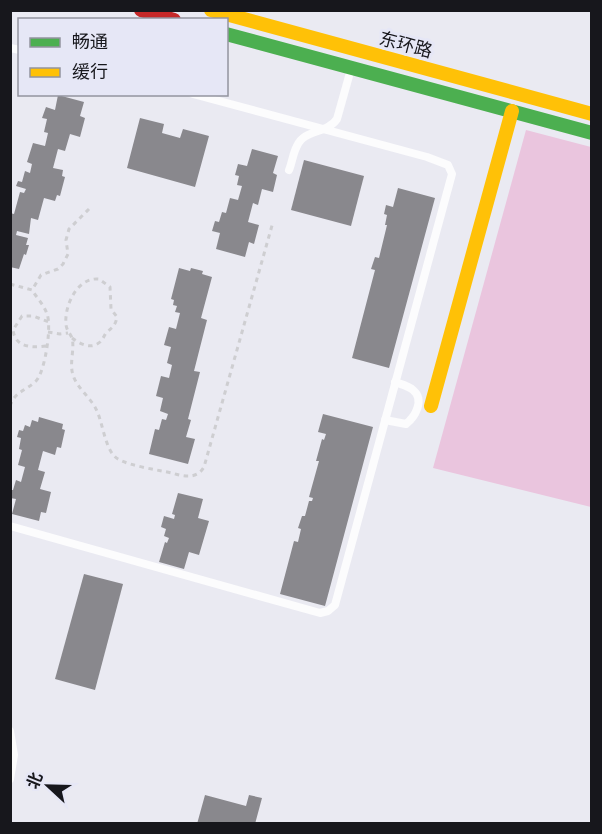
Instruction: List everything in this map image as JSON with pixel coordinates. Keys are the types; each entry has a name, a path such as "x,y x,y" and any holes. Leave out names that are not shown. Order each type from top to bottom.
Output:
{"main road":[{"path":"141,10 167,18"},
{"name":"东环路","path":"212,10 591,114"},
{"name":"东环路","path":"228,35 591,133"},
{"path":"425,407 512,111"}],"lane":[{"path":"290,170 301,139 325,130 337,119 351,67"},
{"path":"10,526 320,613 328,612 335,605 452,174 448,165 427,157 200,96"},
{"path":"385,420 406,424 425,407 413,389 395,382"},
{"path":"10,731 14,755 10,779"}],"path":[{"path":"32,290 41,275 58,269 63,264 68,254 66,240 69,229 89,209"},
{"path":"72,338 73,376 96,409 116,457 177,475 194,476 201,473 273,222"},
{"path":"92,278 105,282 110,287 111,309 117,317 116,326 95,345 82,345 72,338 66,318 74,294 86,280 92,278"},
{"path":"10,284 32,290 45,310 49,322 44,366 39,380 15,395 10,406"},
{"path":"46,346 33,348 19,343 14,338 13,330 22,316 29,315 49,322"},
{"path":"48,332 69,333"}],"shaded area":[{"path":"526,130 591,147 591,507 433,468"}],"building":[{"path":"58,96 84,102 80,116 85,118 80,137 70,134 65,151 58,149 53,168 63,170 62,176 65,177 60,196 57,195 55,201 44,198 38,220 31,218 29,234 17,231 16,235 28,238 26,245 29,245 19,269 10,267 10,213 14,214 20,192 24,193 26,189 16,186 18,181 22,182 25,171 30,173 32,164 27,162 33,143 45,146 48,133 44,132 47,119 42,118 46,107 55,110"},
{"path":"140,118 164,124 162,133 180,138 183,129 209,136 195,187 127,168"},
{"path":"252,149 278,156 273,173 277,175 273,192 262,189 258,205 253,203 248,222 259,225 254,244 249,242 245,257 216,249 220,233 212,231 215,221 219,222 222,212 226,213 230,198 238,200 242,186 237,185 239,176 235,175 238,164 247,166"},
{"path":"304,160 364,176 351,226 291,210"},
{"path":"398,188 435,198 389,368 352,358 375,270 371,269 375,257 379,258 387,225 385,225 387,215 384,214 386,205 393,207"},
{"path":"179,268 203,271 202,274 212,277 201,318 207,320 194,371 200,372 188,419 191,420 186,437 195,439 188,464 149,454 155,429 159,430 162,419 166,420 168,414 160,411 163,398 156,396 161,376 169,378 172,365 167,363 171,347 164,345 169,327 176,329 180,313 175,312 177,306 173,305 174,300 171,299"},
{"path":"323,414 373,427 325,606 280,594 294,541 298,542 301,529 298,528 302,516 305,516 309,501 313,498 309,497 319,461 316,461 322,439 324,440 326,434 318,432"},
{"path":"39,417 63,424 62,429 65,430 61,448 57,447 55,455 43,451 38,470 45,472 40,489 51,492 46,513 41,512 39,521 12,514 16,499 10,498 10,490 13,490 16,480 21,482 25,467 18,465 22,450 19,449 21,438 17,437 19,430 23,431 25,425 30,427 32,420 38,422"},
{"path":"178,493 203,499 198,518 209,521 199,555 189,552 184,569 159,562 165,542 167,543 169,538 164,536 166,529 161,527 164,516 174,519 175,515 172,514"},
{"path":"84,574 123,584 95,690 55,679"},
{"path":"205,795 246,806 249,795 262,798 255,824 197,824"}],"traffic: fast":[{"path":"228,35 592,133"}],"traffic: slow":[{"path":"211,10 592,114"},
{"path":"431,406 512,111"}],"traffic: jam":[{"path":"141,10 167,18"}]}
